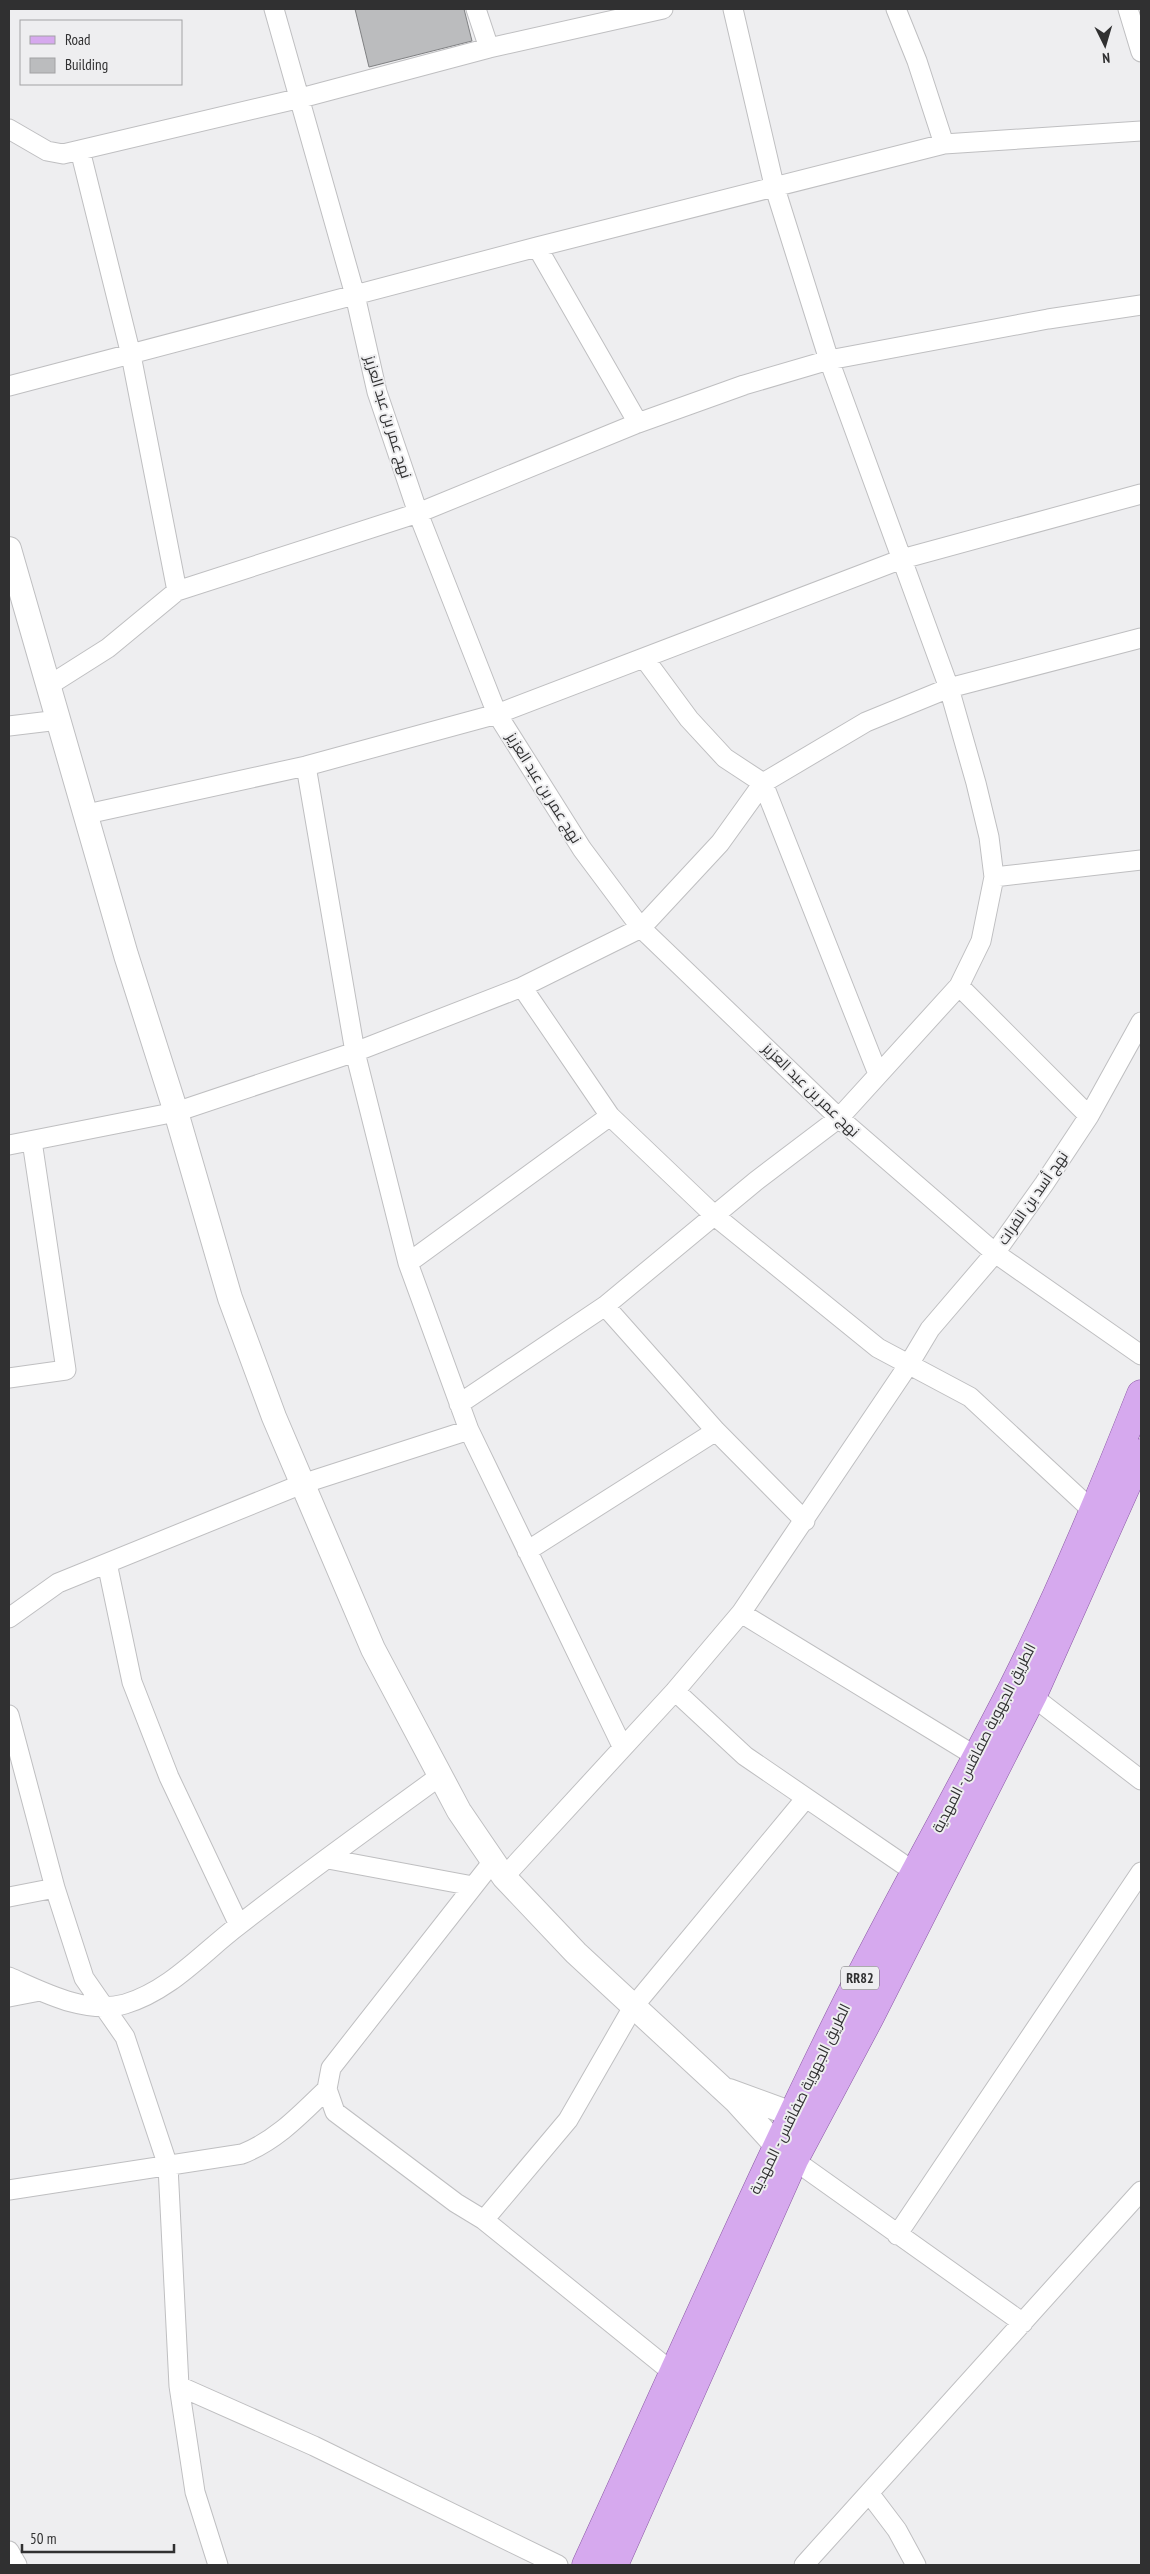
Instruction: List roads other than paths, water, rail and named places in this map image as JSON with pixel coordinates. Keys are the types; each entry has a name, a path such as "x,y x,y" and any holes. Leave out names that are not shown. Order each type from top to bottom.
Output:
{"main road":[{"name":"الطريق الجهوية صفاقس - المهدية","path":"802,2119 914,1871 977,1757 1024,1689 1141,1394"},
{"name":"الطريق الجهوية صفاقس - المهدية","path":"586,2565 672,2372 1024,1689 1141,1454"},
{"name":"الطريق الجهوية صفاقس - المهدية","path":"614,2565 785,2153"}],"street":[{"name":"نهج عمر بن عبد العزيز","path":"274,9 301,98 355,295 377,392 418,513 497,714 582,849 641,928 839,1118 995,1253 1141,1355"},
{"path":"476,9 489,48"},
{"path":"9,129 46,151 63,154 301,98 489,48 663,9"},
{"path":"458,1404 605,1306 756,1181 839,1118 959,986 981,941 994,878 989,837 949,688 829,360 774,186 733,9"},
{"path":"896,9 917,61 944,144"},
{"path":"1128,9 1141,52"},
{"path":"9,386 537,247 944,144 1141,131"},
{"path":"80,150 131,355 177,591"},
{"path":"537,247 638,423"},
{"path":"48,686 108,648 177,591 418,513 638,423 744,386 829,360 1048,318 1141,305"},
{"path":"86,814 306,766 497,714 902,559 1141,494"},
{"path":"9,549 126,955 176,1112 230,1298 274,1417 373,1649 460,1811 499,1868 576,1952 634,2008 723,2088 785,2153 897,2235 1023,2323"},
{"path":"9,1145 176,1112 354,1052 522,987 641,928 720,843 763,783 866,722 949,688 1141,638"},
{"path":"644,658 689,718 725,758 763,783 878,1074"},
{"path":"9,726 59,720"},
{"path":"306,766 354,1052 408,1263 469,1430 622,1746"},
{"path":"994,878 1141,860"},
{"path":"959,986 1089,1116"},
{"path":"522,987 610,1116 715,1216 878,1348 970,1397 1094,1512"},
{"name":"نهج أسد بن الفرات","path":"327,2089 331,2068 473,1886 499,1868 622,1746 675,1691 741,1613 805,1521 930,1329 995,1253 1089,1116 1141,1022"},
{"path":"408,1263 610,1116"},
{"path":"9,1378 66,1370 32,1141"},
{"path":"605,1306 716,1431 805,1521"},
{"path":"9,1618 58,1583 302,1484 469,1430"},
{"path":"527,1551 716,1431"},
{"path":"107,1564 132,1682 169,1777 239,1925"},
{"path":"741,1613 977,1757"},
{"path":"1024,1689 1141,1780"},
{"path":"675,1691 745,1756 914,1871"},
{"path":"9,1715 55,1888 84,1978 125,2037 168,2166 178,2386 195,2492 218,2565"},
{"path":"9,1977 40,1991 79,2004 105,2007 124,2004 165,1986 239,1925 440,1776"},
{"path":"484,2220 568,2120 634,2008 806,1798"},
{"path":"328,1859 473,1886"},
{"path":"897,2235 1141,1872"},
{"path":"9,1897 55,1888"},
{"path":"9,1998 40,1991"},
{"path":"723,2088 802,2119"},
{"path":"9,2190 242,2154 263,2145 284,2131 327,2089 335,2112 456,2204 484,2220 672,2372"},
{"path":"804,2565 1141,2191"},
{"path":"178,2386 314,2446 558,2565"},
{"path":"869,2493 897,2530 916,2565"},
{"path":"9,2551 17,2565"}]}
